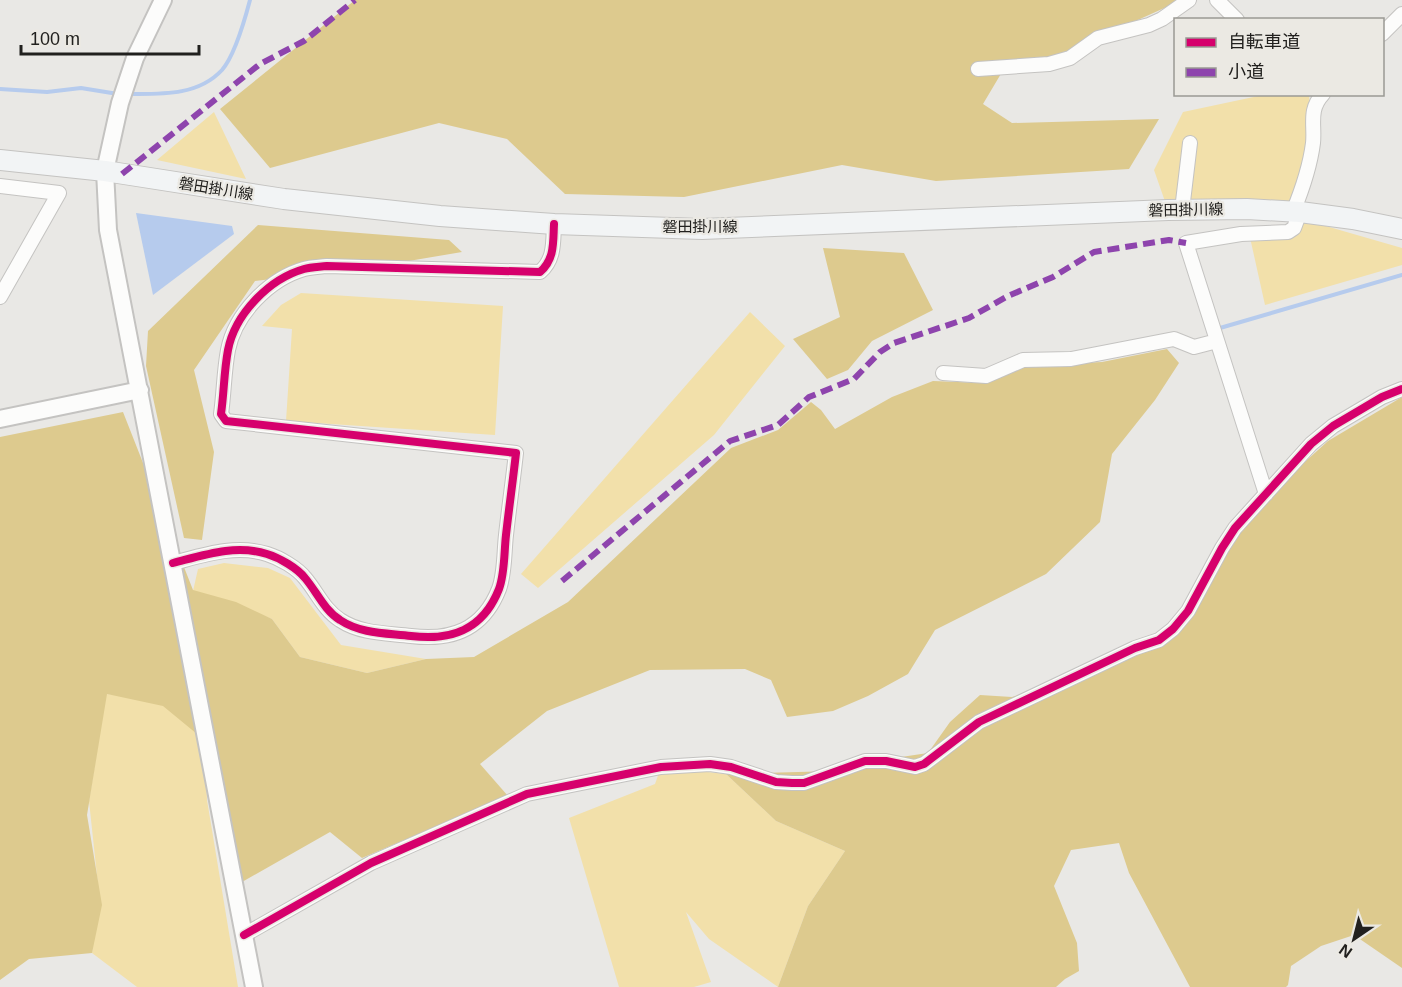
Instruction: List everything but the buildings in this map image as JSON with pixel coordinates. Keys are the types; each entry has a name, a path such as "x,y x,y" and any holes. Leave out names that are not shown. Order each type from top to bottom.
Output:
{"main road":[{"name":"磐田掛川線","path":"0,160 105,171 284,199 440,216 554,224 702,229 1247,209 1353,219 1402,229"}],"street":[{"path":"163,0 135,58 120,103 105,171 108,230 254,987"},
{"path":"978,69 1049,64 1070,58 1098,38 1149,25 1162,19 1189,0"},
{"path":"1217,0 1235,18"},
{"path":"1384,33 1402,14"},
{"path":"1266,494 1186,243 1241,234 1288,232 1294,228 1313,142 1312,117 1317,96"},
{"path":"1182,210 1190,143"},
{"path":"0,186 59,193 0,297"},
{"path":"173,563 225,550 252,549 270,554 304,576 321,601 339,619 364,631 427,638 442,637 455,634 477,622 487,612 500,588 516,453 226,421 221,414 228,349 242,316 253,302 282,279 303,270 327,266 540,272 547,266 553,254 554,224"},
{"path":"943,373 986,376 1023,360 1071,359 1174,339 1194,347 1217,341"},
{"path":"244,935 371,863 526,794 661,767 710,764 731,767 776,782 804,783 865,761 886,761 915,767 924,764 979,722 1135,648 1159,640 1173,629 1188,611 1235,528 1311,444 1333,426 1382,397 1402,389"},
{"path":"0,419 140,390"}],"shaded area":[{"path":"355,0 1182,0 1098,38 1050,68 1005,67 983,104 1012,123 1159,119 1129,169 936,181 842,165 684,197 565,194 507,139 439,123 270,168 220,109"},
{"path":"1258,96 1309,96 1313,142 1293,212 1168,210 1154,170 1183,112"},
{"path":"214,112 246,179 157,160"},
{"path":"1298,218 1402,248 1402,265 1265,305 1249,233 1288,232"},
{"path":"258,225 449,240 462,252 373,267 255,281 194,370 214,452 202,540 184,538 146,366 148,331"},
{"path":"823,248 904,253 933,310 872,341 848,370 827,379 793,339 840,317"},
{"path":"301,293 503,306 495,435 286,421 292,329 262,326 281,305"},
{"path":"750,312 785,346 714,435 538,588 521,574"},
{"path":"1167,349 1179,363 1155,400 1112,454 1100,522 1046,574 935,630 908,674 868,696 833,711 787,717 771,680 745,669 650,670 547,711 480,764 508,796 362,858 330,832 235,886 214,748 163,706 107,694 87,815 102,905 92,953 29,959 0,980 0,437 123,412 193,590 236,602 272,619 300,657 367,673 426,659 474,657 568,602 731,448 778,430 811,402 821,410 835,429 892,397 933,381 983,383 1027,366 1102,362"},
{"path":"1402,397 1402,968 1354,935 1321,946 1291,966 1286,987 1190,987 1129,873 1119,843 1071,850 1054,886 1077,943 1079,971 1056,987 778,987 808,906 845,851 776,821 726,774 834,771 854,764 928,753 950,722 980,695 1012,697 1146,651 1206,578 1254,508 1328,441"},
{"path":"224,563 268,568 290,578 341,645 426,659 367,673 300,657 272,619 193,591 198,569"},
{"path":"106,694 160,697 205,733 207,800 238,987 137,987 92,953 98,885 89,801"},
{"path":"661,767 726,774 776,821 845,851 808,906 778,987 709,939 686,912 711,982 694,987 619,987 569,818 655,784"}],"water":[{"path":"136,213 232,226 234,234 153,295"}],"waterway":[{"path":"129,94 178,92 202,85 212,78 222,70 231,55 250,0"},
{"path":"0,89 47,92 81,88 118,94"},
{"path":"1220,328 1402,275"}],"marked path":[{"path":"122,174 260,64 304,41 355,0"},
{"path":"562,581 730,441 778,425 809,397 854,379 880,352 894,343 969,318 1008,296 1053,277 1094,252 1169,240 1186,243"}],"cycle path":[{"path":"173,563 231,550 267,554 302,574 334,616 348,625 365,630 439,637 464,630 475,623 492,603 501,583 516,453 226,421 221,414 228,350 232,337 246,311 266,290 291,274 307,268 327,266 540,272 551,256 554,224"},
{"path":"244,935 371,863 527,794 661,767 710,764 731,767 776,782 804,783 865,761 886,761 915,767 924,764 979,722 1135,648 1159,640 1173,629 1188,611 1235,528 1311,444 1333,426 1382,397 1402,389"}]}
